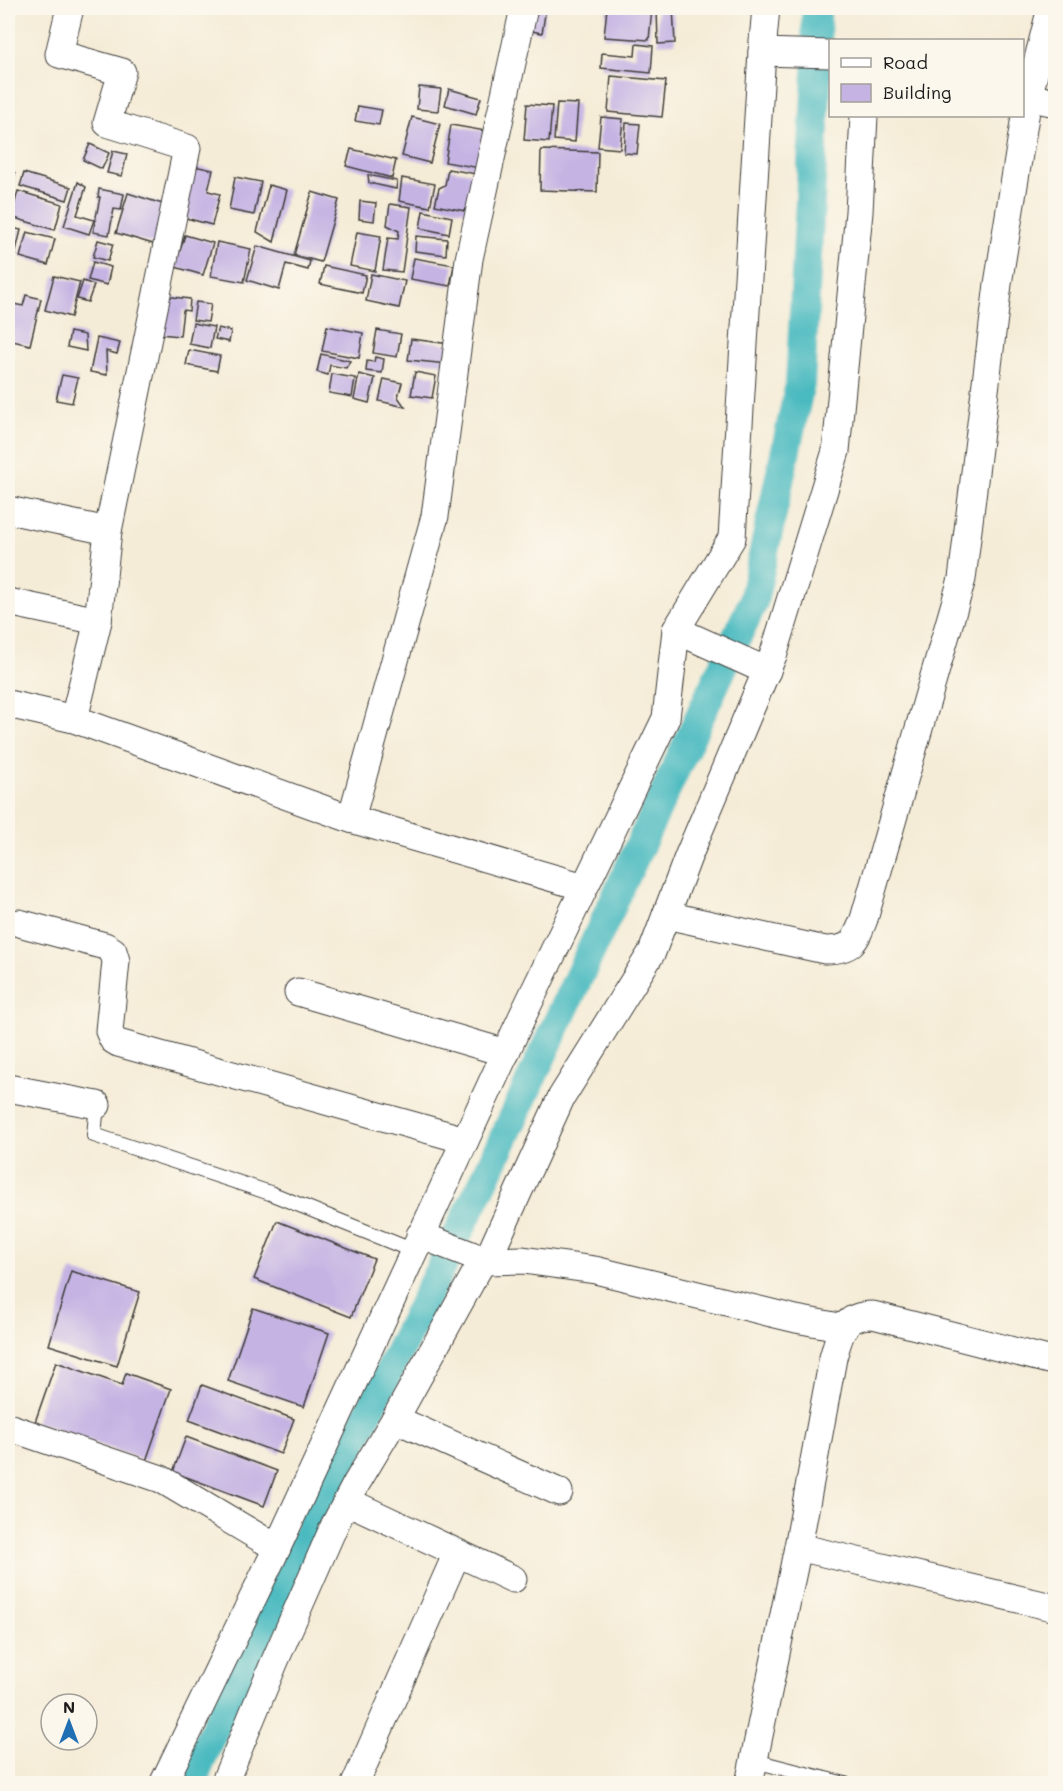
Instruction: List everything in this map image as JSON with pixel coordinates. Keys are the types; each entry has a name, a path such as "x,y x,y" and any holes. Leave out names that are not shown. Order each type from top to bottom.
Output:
{"street":[{"path":"70,8 60,54 122,72 107,123 188,148 108,531 98,621 74,719"},
{"path":"351,819 435,516 469,259 524,8"},
{"path":"163,1784 422,1242 465,1140 666,718 685,634 732,538 770,52 766,8"},
{"path":"1051,8 1025,97 1056,103"},
{"path":"770,52 829,54"},
{"path":"224,1784 335,1524 395,1419 561,1098 652,952 687,857 767,671 836,451 859,212 864,117"},
{"path":"666,915 825,950 845,948 857,938 868,907 962,579 998,284 1022,117"},
{"path":"8,510 108,531"},
{"path":"8,602 98,621"},
{"path":"685,634 767,671"},
{"path":"8,704 74,719 351,819 584,888"},
{"path":"19,923 105,946 113,951 116,961 109,1032 113,1040 118,1043 465,1140"},
{"path":"297,992 506,1053"},
{"path":"8,1089 97,1105"},
{"path":"422,1242 479,1258 523,1260 595,1270 796,1319 845,1328"},
{"path":"752,1772 798,1547 833,1358 840,1336 849,1322 859,1315 873,1315 1056,1362"},
{"path":"395,1419 559,1492"},
{"path":"8,1427 161,1479 277,1548"},
{"path":"347,1501 513,1579"},
{"path":"798,1547 1056,1608"},
{"path":"354,1784 457,1553"}],"lane":[{"path":"97,1105 94,1135 422,1242"},
{"path":"752,1772 845,1784"}],"building":[{"path":"530,8 546,8 542,33 527,30"},
{"path":"607,8 652,8 649,40 604,37"},
{"path":"657,8 673,8 675,43 658,44"},
{"path":"636,44 653,46 651,73 601,68 602,53 635,56"},
{"path":"611,76 666,81 662,117 608,112"},
{"path":"419,87 441,89 438,111 417,109"},
{"path":"449,89 481,98 476,114 445,105"},
{"path":"557,103 578,104 575,142 554,140"},
{"path":"527,104 552,106 549,142 524,140"},
{"path":"358,106 382,110 379,125 355,121"},
{"path":"412,117 440,124 430,163 402,156"},
{"path":"601,117 623,119 620,149 598,147"},
{"path":"626,123 640,124 637,154 624,153"},
{"path":"451,125 486,131 480,168 445,162"},
{"path":"90,144 109,153 102,169 83,160"},
{"path":"351,149 396,160 392,178 346,166"},
{"path":"541,150 598,152 597,192 540,190"},
{"path":"113,151 127,154 122,176 107,173"},
{"path":"194,166 213,170 208,191 220,194 212,225 182,217"},
{"path":"448,169 477,174 470,212 435,205 439,188 445,185"},
{"path":"8,170 15,173 8,198"},
{"path":"24,173 71,187 67,200 20,186"},
{"path":"368,175 397,181 396,189 369,183"},
{"path":"235,177 261,182 254,215 229,210"},
{"path":"402,178 435,184 430,207 399,201"},
{"path":"78,182 86,187 77,215 94,220 89,234 64,226"},
{"path":"269,185 287,190 274,242 257,232"},
{"path":"99,189 124,194 121,210 114,209 109,235 93,232 100,197 98,197"},
{"path":"18,191 62,204 55,230 11,217"},
{"path":"312,192 339,200 321,262 294,255"},
{"path":"128,193 172,207 160,246 116,233"},
{"path":"360,201 376,203 374,221 359,219"},
{"path":"390,204 411,207 402,272 383,270 388,238 398,239 399,231 387,225"},
{"path":"423,211 452,217 449,234 420,228"},
{"path":"8,227 21,230 14,259 8,258"},
{"path":"27,232 55,239 48,265 20,257"},
{"path":"357,232 381,236 375,271 350,266"},
{"path":"185,235 213,243 203,275 175,267"},
{"path":"416,236 447,239 446,255 415,251"},
{"path":"98,240 113,244 108,261 93,257"},
{"path":"217,242 251,249 244,282 211,276"},
{"path":"257,246 310,261 308,270 286,264 279,290 247,280"},
{"path":"414,258 454,265 450,286 410,279"},
{"path":"93,262 111,267 107,285 88,280"},
{"path":"324,266 366,275 362,293 320,284"},
{"path":"371,274 405,281 399,308 366,301"},
{"path":"54,276 80,282 71,317 45,310"},
{"path":"83,281 94,285 88,302 77,299"},
{"path":"26,295 41,299 30,345 8,340 8,303 23,306"},
{"path":"164,296 190,299 189,311 183,310 180,336 160,334"},
{"path":"196,302 211,304 208,322 193,320"},
{"path":"193,323 214,327 210,348 189,344"},
{"path":"327,326 363,333 359,358 322,351"},
{"path":"218,328 231,331 229,342 215,339"},
{"path":"377,330 401,334 397,357 373,353"},
{"path":"70,332 85,335 86,351 67,347"},
{"path":"97,338 120,343 117,354 106,351 107,375 90,372"},
{"path":"411,339 450,344 448,364 408,360"},
{"path":"189,350 220,356 217,371 186,365"},
{"path":"321,354 350,361 346,368 330,365 328,375 317,372"},
{"path":"375,357 384,359 382,373 366,371 367,361 374,362"},
{"path":"415,372 436,376 432,398 411,395"},
{"path":"332,374 355,378 352,397 329,393"},
{"path":"359,374 375,378 369,403 354,399"},
{"path":"62,375 78,378 72,403 56,400"},
{"path":"384,379 402,383 398,397 405,407 379,401"},
{"path":"277,1221 374,1259 351,1317 254,1279"},
{"path":"71,1271 140,1292 117,1366 49,1345"},
{"path":"253,1308 329,1333 304,1407 228,1381"},
{"path":"56,1362 122,1385 126,1373 171,1389 146,1461 35,1422"},
{"path":"202,1385 294,1419 281,1454 189,1420"},
{"path":"186,1437 277,1471 264,1506 173,1472"}],"waterway":[{"path":"192,1784 207,1744 315,1519 481,1187 753,602 800,384 817,72 816,8"}]}
